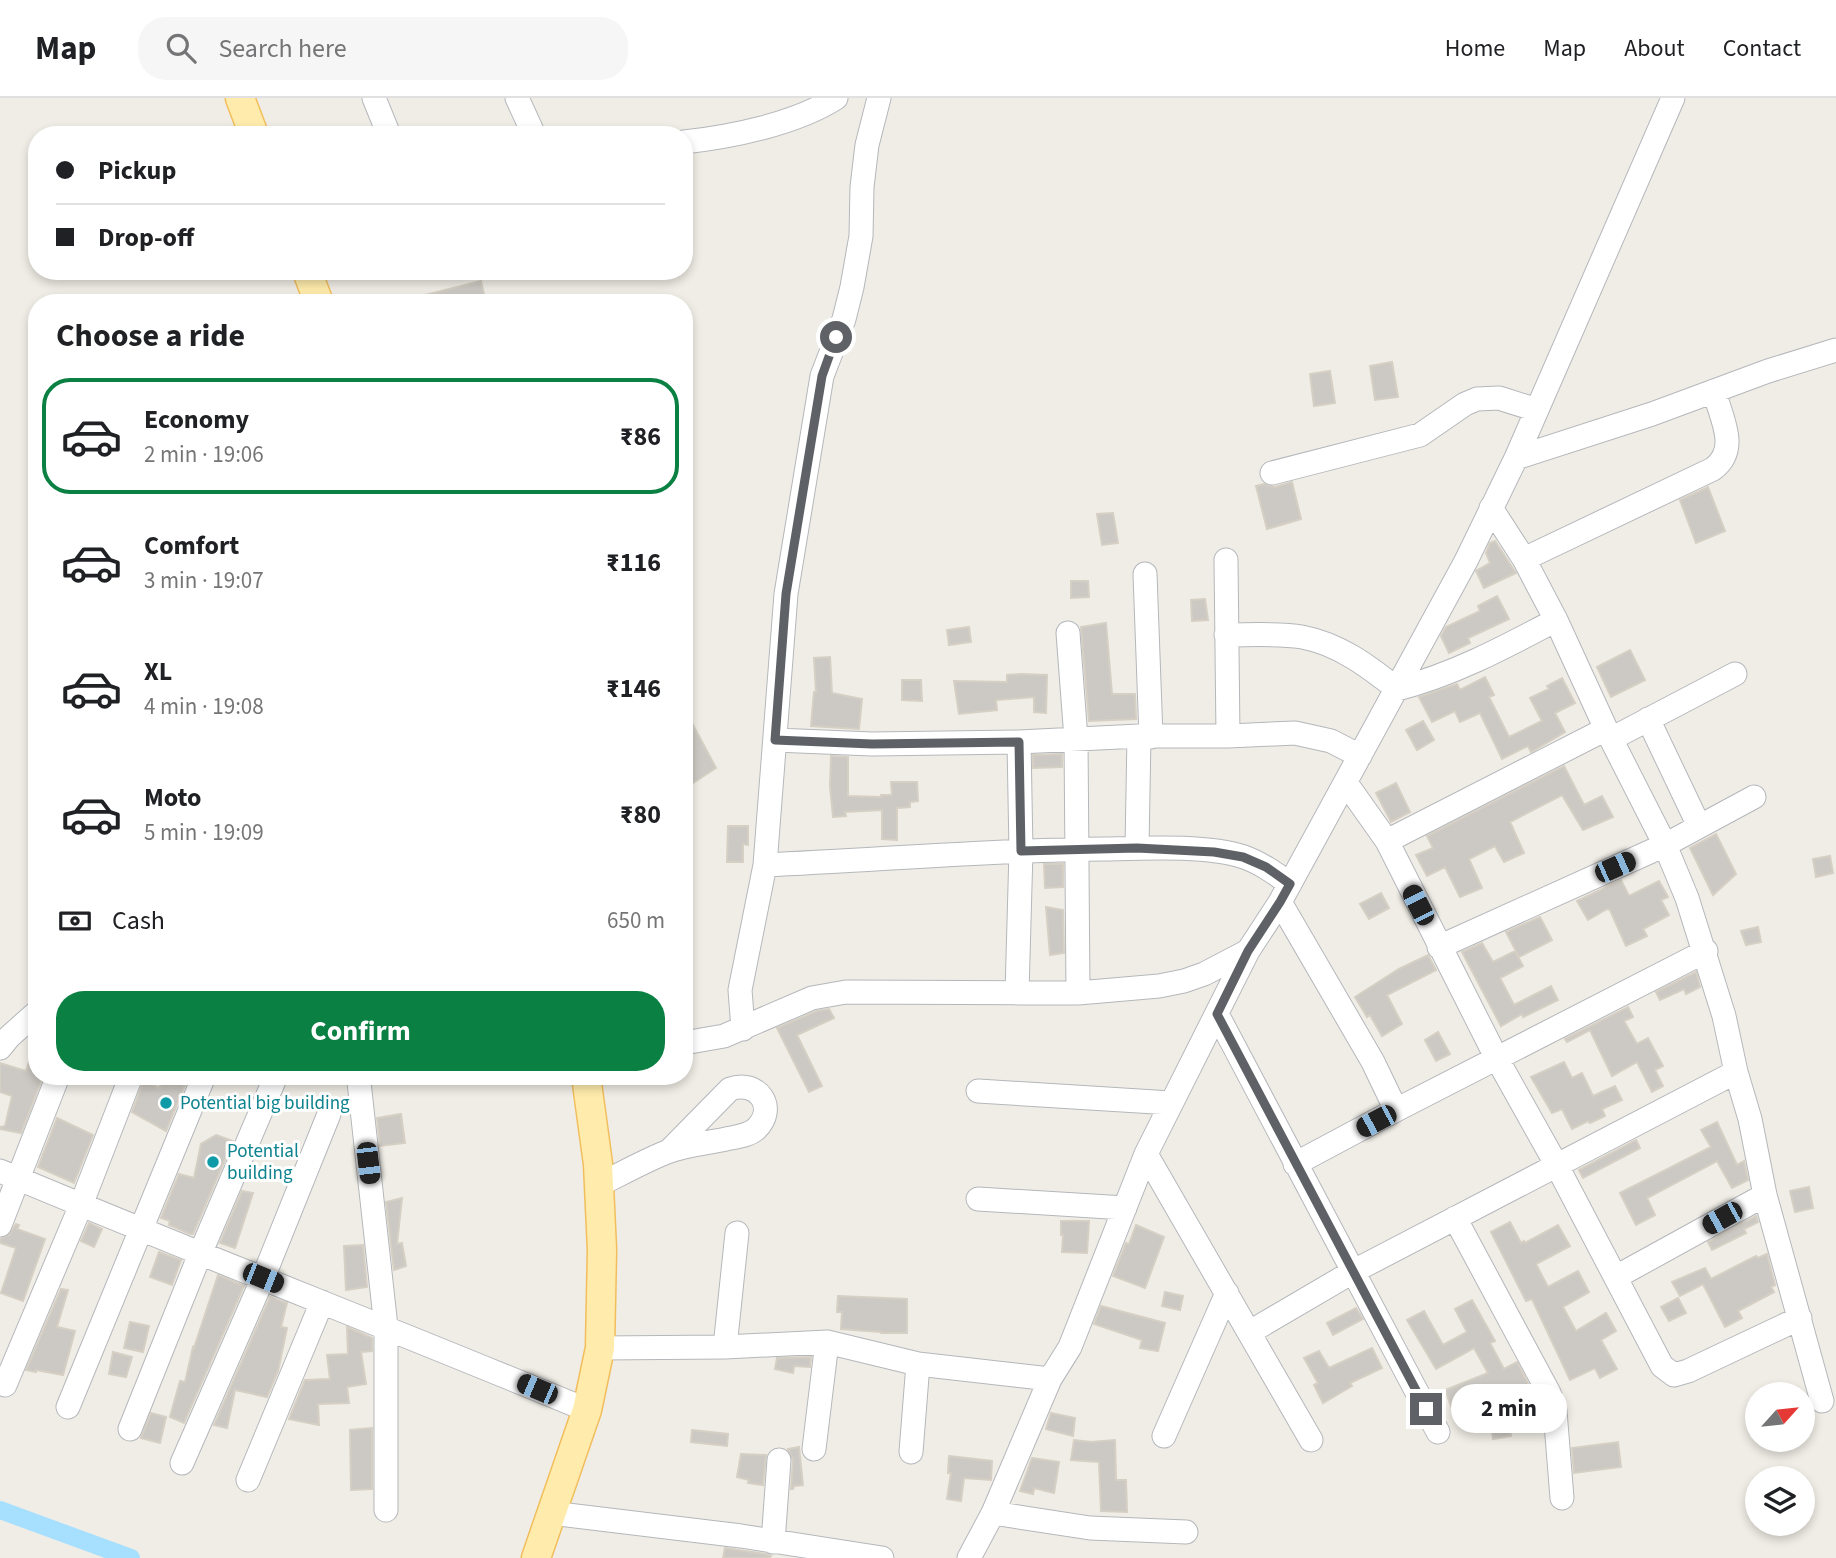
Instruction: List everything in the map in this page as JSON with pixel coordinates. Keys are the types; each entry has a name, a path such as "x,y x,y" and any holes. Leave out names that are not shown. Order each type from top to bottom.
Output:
{"main road":[{"path":"240,98 251,126"},
{"path":"536,1558 587,1410 600,1348 602,1250 599,1185 587,1085"}],"street":[{"path":"374,98 385,126"},
{"path":"517,98 530,126"},
{"path":"693,141 713,139 775,123 810,111 836,98"},
{"path":"743,1029 740,990 765,865 786,594 822,376 844,319 852,288 861,236 862,187 867,145 878,98"},
{"path":"968,1558 993,1513 1051,1379 1070,1347 1146,1154 1248,951 1285,893 1466,561 1516,458 1674,98"},
{"path":"1516,458 1836,350"},
{"path":"1524,559 1721,463 1728,449 1728,439 1714,391"},
{"path":"1272,473 1420,435 1465,404 1477,399 1499,398 1537,410"},
{"path":"1491,508 1524,559 1556,620 1665,845 1687,898 1706,951 1724,1016 1750,1119 1765,1195 1822,1401"},
{"path":"1226,560 1228,736"},
{"path":"1137,848 1145,736 1145,574"},
{"path":"1397,689 1450,672 1504,648 1556,620"},
{"path":"1068,633 1076,739 1077,993"},
{"path":"1226,635 1302,637 1334,647 1366,664 1397,689"},
{"path":"1387,842 1609,734 1648,719 1735,674"},
{"path":"1648,719 1699,826"},
{"path":"775,740 872,744 1295,733 1331,741 1360,756"},
{"path":"1017,993 1021,851 1019,742"},
{"path":"1346,783 1387,842 1496,1057 1556,1164 1662,1366 1674,1375 1688,1371 1800,1318"},
{"path":"1439,947 1665,845 1754,797"},
{"path":"765,865 1021,851 1137,848 1214,852 1243,857 1266,867 1285,893 1396,1110"},
{"path":"693,1042 743,1029 775,1012 812,998 846,992 1077,993 1159,986 1205,974 1248,951"},
{"path":"1295,1164 1496,1057 1706,951"},
{"path":"1217,1014 1438,1432"},
{"path":"0,1048 28,1020"},
{"path":"1250,1332 1354,1271 1736,1072"},
{"path":"0,1226 9,1175 54,1085"},
{"path":"5,1385 81,1205 128,1085"},
{"path":"68,1407 200,1085"},
{"path":"130,1429 200,1254 272,1085"},
{"path":"359,1085 386,1327 386,1510"},
{"path":"978,1091 1171,1103"},
{"path":"182,1463 263,1278 329,1114"},
{"path":"599,1185 669,1151"},
{"path":"1146,1154 1311,1440"},
{"path":"9,1175 587,1410"},
{"path":"1616,1277 1765,1195"},
{"path":"978,1199 1125,1208"},
{"path":"1455,1218 1549,1393 1555,1411 1562,1498"},
{"path":"725,1347 737,1233"},
{"path":"1164,1436 1227,1293"},
{"path":"248,1480 322,1302"},
{"path":"600,1348 725,1347 827,1342 918,1364 1051,1379"},
{"path":"814,1449 827,1342"},
{"path":"911,1452 918,1364"},
{"path":"774,1542 779,1460"},
{"path":"551,1513 741,1536 883,1558"},
{"path":"993,1513 1090,1528 1186,1532"}],"building":[{"path":"481,281 484,294 429,294"},
{"path":"1392,362 1398,397 1375,400 1370,366"},
{"path":"1330,371 1335,403 1314,406 1310,374"},
{"path":"1292,482 1301,519 1267,529 1256,486 1264,484 1275,487"},
{"path":"1708,487 1725,531 1696,543 1680,500"},
{"path":"1113,513 1118,543 1102,545 1097,514"},
{"path":"1495,541 1516,573 1484,588 1476,571 1490,563 1486,553 1490,543"},
{"path":"1071,581 1088,581 1089,597 1071,598"},
{"path":"1497,596 1509,619 1468,638 1470,643 1449,653 1441,636 1446,627 1480,611 1478,606"},
{"path":"1205,599 1208,620 1192,621 1191,600"},
{"path":"1106,623 1112,694 1135,694 1136,719 1089,721 1081,627"},
{"path":"969,627 971,642 949,645 947,630"},
{"path":"1630,650 1645,680 1611,697 1597,667"},
{"path":"830,657 832,693 862,699 859,729 811,726 816,692 814,658"},
{"path":"1007,675 1047,675 1046,713 1034,712 1034,697 996,700 997,710 959,714 954,681 1007,682"},
{"path":"1485,677 1494,695 1489,697 1509,737 1542,721 1530,698 1549,689 1547,686 1562,678 1575,703 1555,713 1565,732 1531,752 1528,746 1502,759 1480,713 1460,722 1455,711 1432,722 1419,697 1457,684 1460,690"},
{"path":"902,680 921,680 922,701 902,700"},
{"path":"1423,721 1434,740 1417,750 1406,730"},
{"path":"693,725 716,768 693,783"},
{"path":"1062,754 1062,767 1033,768 1033,755"},
{"path":"831,756 848,757 848,796 892,795 891,782 917,782 918,801 910,802 910,807 897,808 897,840 882,839 882,810 845,812 846,816 833,817"},
{"path":"1564,766 1584,805 1602,796 1613,817 1583,830 1562,795 1510,822 1524,853 1504,862 1495,846 1469,859 1482,888 1460,897 1445,867 1427,876 1416,855 1433,848 1427,836"},
{"path":"1396,783 1410,812 1391,822 1376,793"},
{"path":"728,826 748,826 748,845 743,844 743,862 727,862"},
{"path":"1716,834 1736,874 1713,895 1690,848"},
{"path":"1830,856 1833,873 1816,877 1813,859"},
{"path":"1044,864 1063,864 1063,887 1045,888"},
{"path":"1621,880 1629,896 1659,881 1668,897 1661,900 1669,915 1643,929 1647,936 1626,946 1610,910 1607,909 1588,920 1577,901"},
{"path":"1381,893 1389,908 1369,919 1360,904"},
{"path":"1046,907 1063,910 1064,953 1050,955"},
{"path":"1540,917 1552,940 1519,957 1506,932"},
{"path":"1758,927 1761,942 1746,945 1741,931"},
{"path":"1482,943 1493,962 1515,951 1523,966 1500,978 1514,1005 1551,986 1558,1000 1523,1017 1522,1014 1501,1026 1462,952"},
{"path":"1428,955 1436,970 1387,995 1402,1024 1382,1036 1355,997 1399,969"},
{"path":"1696,972 1700,987 1686,994 1684,989 1660,1000 1656,992"},
{"path":"1628,1007 1633,1017 1624,1021 1637,1044 1648,1038 1663,1066 1655,1070 1663,1086 1652,1092 1637,1062 1612,1076 1590,1030 1567,1042 1565,1039"},
{"path":"829,1009 834,1018 797,1035 822,1086 809,1092 777,1028 817,1011"},
{"path":"1438,1032 1450,1054 1436,1061 1425,1040"},
{"path":"1564,1062 1572,1078 1582,1073 1593,1096 1615,1086 1622,1100 1602,1109 1605,1116 1572,1129 1562,1109 1552,1113 1531,1077"},
{"path":"0,1063 26,1071 28,1065 28,1085 40,1085 21,1133 0,1129 5,1126 12,1096 0,1092"},
{"name":"Potential big building","path":"142,1085 159,1088 160,1085 185,1085 166,1131 132,1112"},
{"path":"401,1114 405,1143 380,1146 377,1118"},
{"path":"57,1118 93,1135 74,1183 38,1167"},
{"path":"1717,1122 1737,1165 1744,1161 1748,1180 1732,1188 1717,1161 1647,1198 1655,1215 1636,1225 1620,1193 1711,1147 1701,1130"},
{"path":"216,1135 233,1141 193,1234 190,1234 169,1225 170,1221 161,1218 179,1174 194,1178 201,1144"},
{"path":"1636,1140 1640,1148 1583,1178 1579,1170"},
{"path":"1809,1187 1813,1208 1795,1212 1790,1191"},
{"path":"242,1191 253,1193 235,1248 220,1243"},
{"path":"402,1198 397,1244 402,1243 406,1266 394,1270 386,1202"},
{"path":"1756,1216 1758,1222 1744,1229 1746,1233 1712,1250 1708,1242"},
{"path":"1061,1221 1089,1221 1087,1253 1062,1252"},
{"path":"1510,1222 1521,1243 1558,1225 1570,1246 1536,1264 1548,1287 1578,1271 1589,1292 1563,1307 1576,1331 1606,1313 1616,1331 1601,1340 1617,1369 1600,1378 1595,1368 1570,1380 1532,1299 1526,1301 1491,1232"},
{"path":"89,1223 102,1229 94,1247 81,1241"},
{"path":"16,1224 19,1225 17,1229 45,1239 23,1301 1,1293 16,1248 0,1243 0,1239 9,1235"},
{"path":"1136,1225 1164,1237 1145,1288 1113,1276"},
{"path":"363,1245 367,1287 346,1290 344,1246"},
{"path":"159,1252 181,1260 172,1285 150,1277"},
{"path":"1767,1254 1775,1285 1771,1287 1774,1292 1738,1311 1742,1318 1725,1327 1703,1284 1680,1296 1672,1282 1705,1268 1711,1279 1756,1256 1758,1258"},
{"path":"218,1275 244,1286 184,1423 170,1417 180,1381 185,1382 193,1347"},
{"path":"61,1289 68,1290 57,1327 75,1331 63,1375 26,1370"},
{"path":"1165,1292 1183,1296 1180,1310 1162,1306"},
{"path":"838,1296 907,1299 907,1333 841,1329 842,1312 837,1312"},
{"path":"270,1297 287,1303 281,1327 287,1328 278,1371 267,1397 235,1390 227,1428 214,1425"},
{"path":"1678,1298 1686,1313 1669,1321 1661,1307"},
{"path":"1472,1300 1495,1341 1490,1343 1504,1369 1517,1362 1541,1414 1542,1421 1510,1426 1511,1436 1493,1439 1488,1400 1453,1411 1445,1390 1488,1373 1474,1348 1436,1369 1407,1320 1424,1311 1443,1345 1467,1332 1455,1309"},
{"path":"1101,1306 1165,1323 1158,1351 1140,1348 1142,1340 1094,1324"},
{"path":"1356,1308 1363,1319 1333,1335 1327,1323"},
{"path":"130,1322 149,1326 143,1352 124,1348"},
{"path":"347,1327 372,1338 372,1351 361,1352 366,1384 347,1387 349,1403 318,1404 319,1425 289,1419 305,1380 330,1379 327,1355 348,1354"},
{"path":"1372,1348 1382,1368 1350,1383 1352,1386 1323,1403 1314,1385 1318,1383 1304,1358 1319,1351 1329,1368"},
{"path":"113,1352 132,1357 126,1377 109,1374"},
{"path":"811,1357 810,1367 794,1366 793,1373 775,1369 777,1358"},
{"path":"151,1413 166,1417 160,1443 141,1438"},
{"path":"1051,1413 1075,1418 1073,1436 1046,1429"},
{"path":"372,1428 372,1489 351,1490 350,1430"},
{"path":"692,1430 728,1434 727,1446 691,1442"},
{"path":"1074,1440 1115,1440 1116,1480 1126,1480 1127,1512 1101,1511 1099,1462 1071,1460"},
{"path":"1618,1442 1621,1467 1574,1473 1572,1448"},
{"path":"799,1447 803,1485 791,1489 793,1460 788,1449"},
{"path":"741,1454 766,1455 763,1485 748,1483 749,1480 737,1477"},
{"path":"949,1456 992,1461 991,1480 964,1478 961,1501 947,1499 951,1473 948,1473"},
{"path":"1032,1458 1059,1462 1054,1493 1034,1488 1033,1494 1020,1491"},
{"path":"725,1548 766,1554 771,1556 723,1558"}],"waterway":[{"path":"0,1510 131,1558"}],"place":[{"name":"Potential big building","path":"166,1103"},
{"name":"Potential building","path":"213,1162"}],"route":[{"path":"836,337 822,376 786,594 775,740 872,744 1019,742 1021,851 1137,848 1214,852 1243,857 1266,867 1290,884 1248,951 1217,1014 1426,1409"}]}
